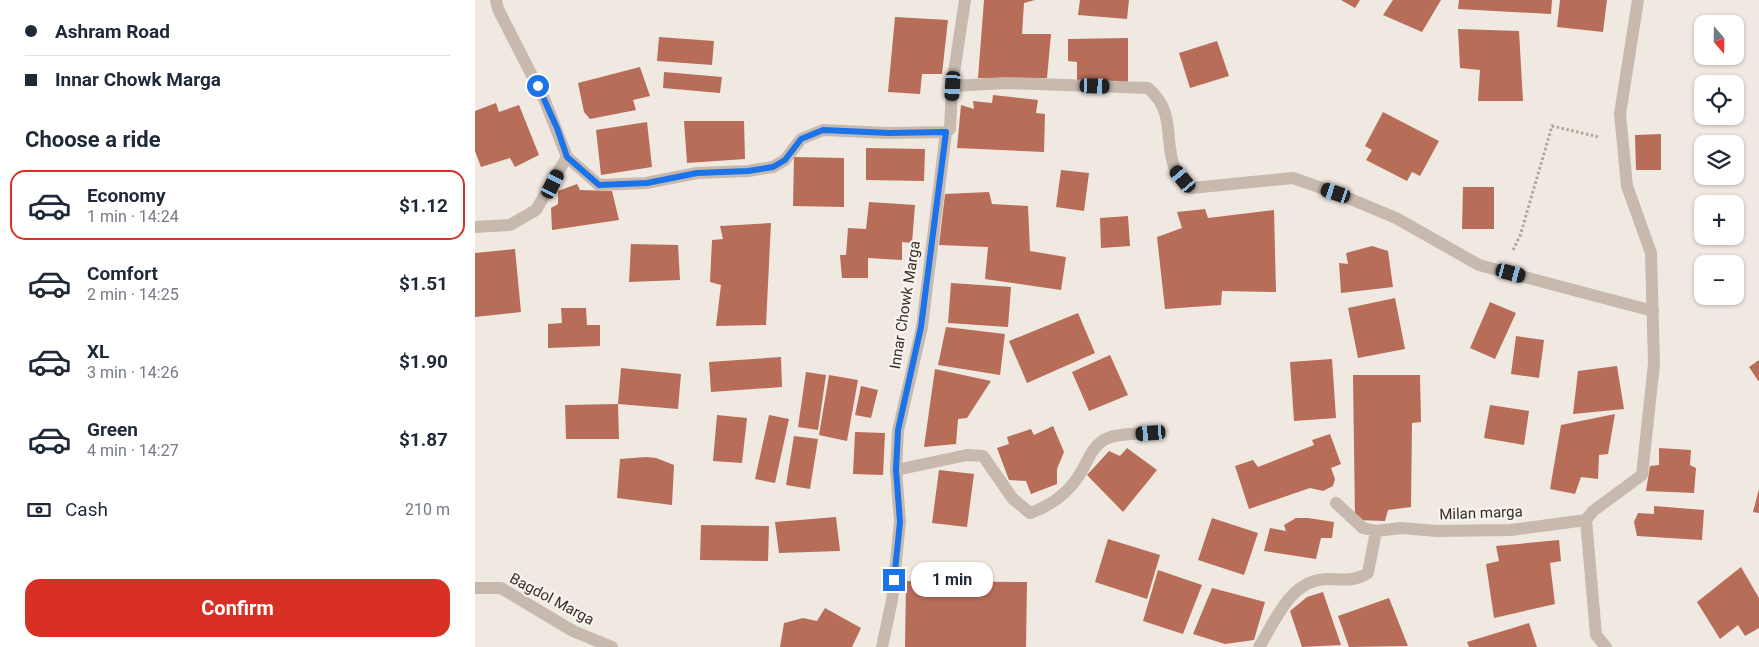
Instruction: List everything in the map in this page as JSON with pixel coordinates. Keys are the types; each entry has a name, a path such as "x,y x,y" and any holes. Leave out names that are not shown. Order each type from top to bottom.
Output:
{"street":[{"path":"496,0 557,128 567,157 599,185 647,183 697,173 748,171 773,167 785,160 801,139 823,130 889,133 946,132"},
{"name":"Innar Chowk Marga","path":"882,647 892,600 900,522 896,470 898,430 921,327 946,132 950,129 953,86 965,0"},
{"path":"1606,647 1596,635 1586,520 1593,511 1641,475 1655,364 1651,253 1627,186 1620,114 1638,0"},
{"path":"953,86 1006,82 1148,88 1160,98 1167,122 1176,170 1191,188 1293,178 1336,193 1396,218 1479,265 1653,311"},
{"path":"475,227 510,225 536,210 567,157"},
{"path":"896,470 967,456 983,456 1013,499 1030,513 1050,506 1066,491 1077,479 1089,460 1092,449 1109,437 1151,433"},
{"path":"1259,647 1284,606 1298,588 1313,581 1359,579 1368,573 1376,531 1363,528 1336,502"},
{"name":"Milan marga","path":"1376,531 1401,528 1437,531 1511,530 1586,520"},
{"name":"Bagdol Marga","path":"475,588 501,588 573,631 612,647"}],"path":[{"path":"1511,273 1511,256 1520,236 1552,126 1622,142"}],"building":[{"path":"984,0 1035,0 1024,3 1022,34 1051,34 1047,78 978,78"},
{"path":"1080,0 1129,0 1127,19 1078,15"},
{"path":"1341,0 1360,0 1355,8"},
{"path":"1393,0 1441,0 1422,32 1383,15"},
{"path":"1459,0 1552,0 1551,14 1458,9"},
{"path":"1560,0 1607,0 1603,32 1557,27"},
{"path":"895,17 948,20 942,74 922,74 920,94 888,92"},
{"path":"1458,29 1519,31 1523,101 1478,101 1480,70 1460,68"},
{"path":"659,37 714,41 712,65 657,61"},
{"path":"1128,38 1128,83 1077,84 1077,62 1068,61 1068,39"},
{"path":"1217,41 1229,76 1190,88 1179,53"},
{"path":"640,67 650,96 633,100 636,110 590,119 584,112 578,83"},
{"path":"664,72 722,77 720,93 663,88"},
{"path":"993,95 1038,100 1036,113 1045,114 1044,152 957,148 961,105 974,109 973,101 992,103"},
{"path":"496,103 499,112 519,105 539,155 515,167 510,158 481,167 475,151 475,111"},
{"path":"1383,112 1439,141 1420,176 1412,172 1407,181 1366,160 1372,150 1365,146"},
{"path":"684,121 744,121 745,159 687,163"},
{"path":"647,122 652,167 601,175 596,130"},
{"path":"1661,134 1661,170 1636,170 1635,135"},
{"path":"866,148 925,149 924,181 866,180"},
{"path":"794,157 844,158 844,207 793,206"},
{"path":"1061,170 1089,173 1084,211 1056,207"},
{"path":"577,184 580,190 612,191 619,220 552,230 551,208 558,204 558,191"},
{"path":"1463,187 1494,187 1494,229 1462,229"},
{"path":"989,192 992,204 1028,206 1030,251 1066,257 1061,290 985,279 988,247 939,245 945,194"},
{"path":"869,202 915,205 912,243 902,242 902,260 868,258 868,278 842,278 840,255 846,255 848,228 866,229"},
{"path":"1205,209 1208,218 1274,210 1276,292 1222,291 1221,305 1165,309 1157,237 1182,228 1177,212"},
{"path":"1128,216 1130,246 1101,248 1100,218"},
{"path":"771,223 766,325 716,326 721,285 710,282 712,240 723,239 720,226"},
{"path":"631,244 678,245 680,280 629,282"},
{"path":"1372,246 1388,251 1393,287 1341,293 1339,263 1348,264 1346,253"},
{"path":"515,249 521,312 475,317 475,253"},
{"path":"951,283 1011,287 1008,327 948,323"},
{"path":"1395,298 1405,349 1358,358 1348,308"},
{"path":"1490,302 1516,313 1495,359 1470,348"},
{"path":"561,308 586,308 587,325 600,325 600,346 548,348 548,324 562,323"},
{"path":"1078,313 1095,353 1027,383 1009,341"},
{"path":"946,327 1005,334 1000,375 938,365"},
{"path":"1516,336 1544,340 1539,378 1511,374"},
{"path":"1110,355 1128,395 1089,411 1072,372"},
{"path":"781,357 782,387 711,392 709,362"},
{"path":"1332,359 1336,418 1294,421 1290,362"},
{"path":"1759,360 1759,382 1749,367"},
{"path":"1617,366 1624,409 1573,414 1578,371"},
{"path":"621,368 681,374 678,409 618,404"},
{"path":"935,369 991,381 967,418 958,419 956,444 924,447"},
{"path":"806,372 826,375 818,430 798,427"},
{"path":"829,375 858,380 847,441 819,435"},
{"path":"1353,375 1420,375 1421,422 1412,423 1411,507 1388,510 1385,521 1355,520"},
{"path":"861,386 878,390 871,418 855,415"},
{"path":"618,404 619,439 566,439 565,405"},
{"path":"1490,405 1529,411 1524,445 1484,438"},
{"path":"1615,414 1608,454 1599,455 1598,479 1581,477 1575,494 1550,489 1561,425"},
{"path":"717,415 747,418 742,463 713,461"},
{"path":"769,415 789,419 775,483 755,479"},
{"path":"1053,426 1064,452 1057,469 1057,484 1031,494 1026,481 1009,480 997,448 1009,444 1007,437 1031,429 1034,435"},
{"path":"855,432 885,433 883,475 853,474"},
{"path":"1330,434 1341,464 1331,468 1335,479 1333,486 1323,491 1310,488 1249,509 1235,466 1253,460 1258,467 1314,445 1312,440"},
{"path":"794,436 818,439 810,489 786,485"},
{"path":"1127,448 1157,470 1123,512 1087,475 1109,451 1120,456"},
{"path":"1659,448 1691,450 1690,465 1696,468 1694,493 1646,491 1650,466 1659,465"},
{"path":"656,458 674,465 672,505 617,498 620,459"},
{"path":"939,470 974,474 967,527 932,523"},
{"path":"1759,489 1759,513 1753,512"},
{"path":"1654,506 1704,510 1702,540 1637,536 1634,522 1638,513 1654,514"},
{"path":"836,517 840,551 779,553 775,522"},
{"path":"1212,518 1258,533 1244,575 1198,560"},
{"path":"1296,518 1334,522 1332,538 1321,538 1316,559 1264,551 1270,528 1286,531 1284,525"},
{"path":"701,525 769,526 768,561 700,560"},
{"path":"1108,539 1160,555 1147,599 1095,582"},
{"path":"1559,540 1561,561 1550,563 1555,604 1494,618 1486,564 1499,561 1496,546"},
{"path":"1741,567 1759,598 1759,628 1745,636 1738,625 1720,639 1697,602"},
{"path":"1158,570 1202,585 1183,634 1143,621"},
{"path":"906,581 1027,582 1026,647 905,647"},
{"path":"1212,588 1265,602 1254,640 1225,644 1193,634"},
{"path":"1323,592 1341,645 1302,647 1290,611 1307,597"},
{"path":"1389,598 1408,646 1349,647 1338,616"},
{"path":"825,608 861,628 852,647 780,647 784,623 803,618 817,621"},
{"path":"1529,623 1537,647 1469,647 1467,642"}],"route":[{"path":"538,86 557,128 567,157 599,185 647,183 697,173 748,171 773,167 785,160 801,139 823,130 889,133 946,132 921,327 898,430 896,470 900,522 894,580"}]}
